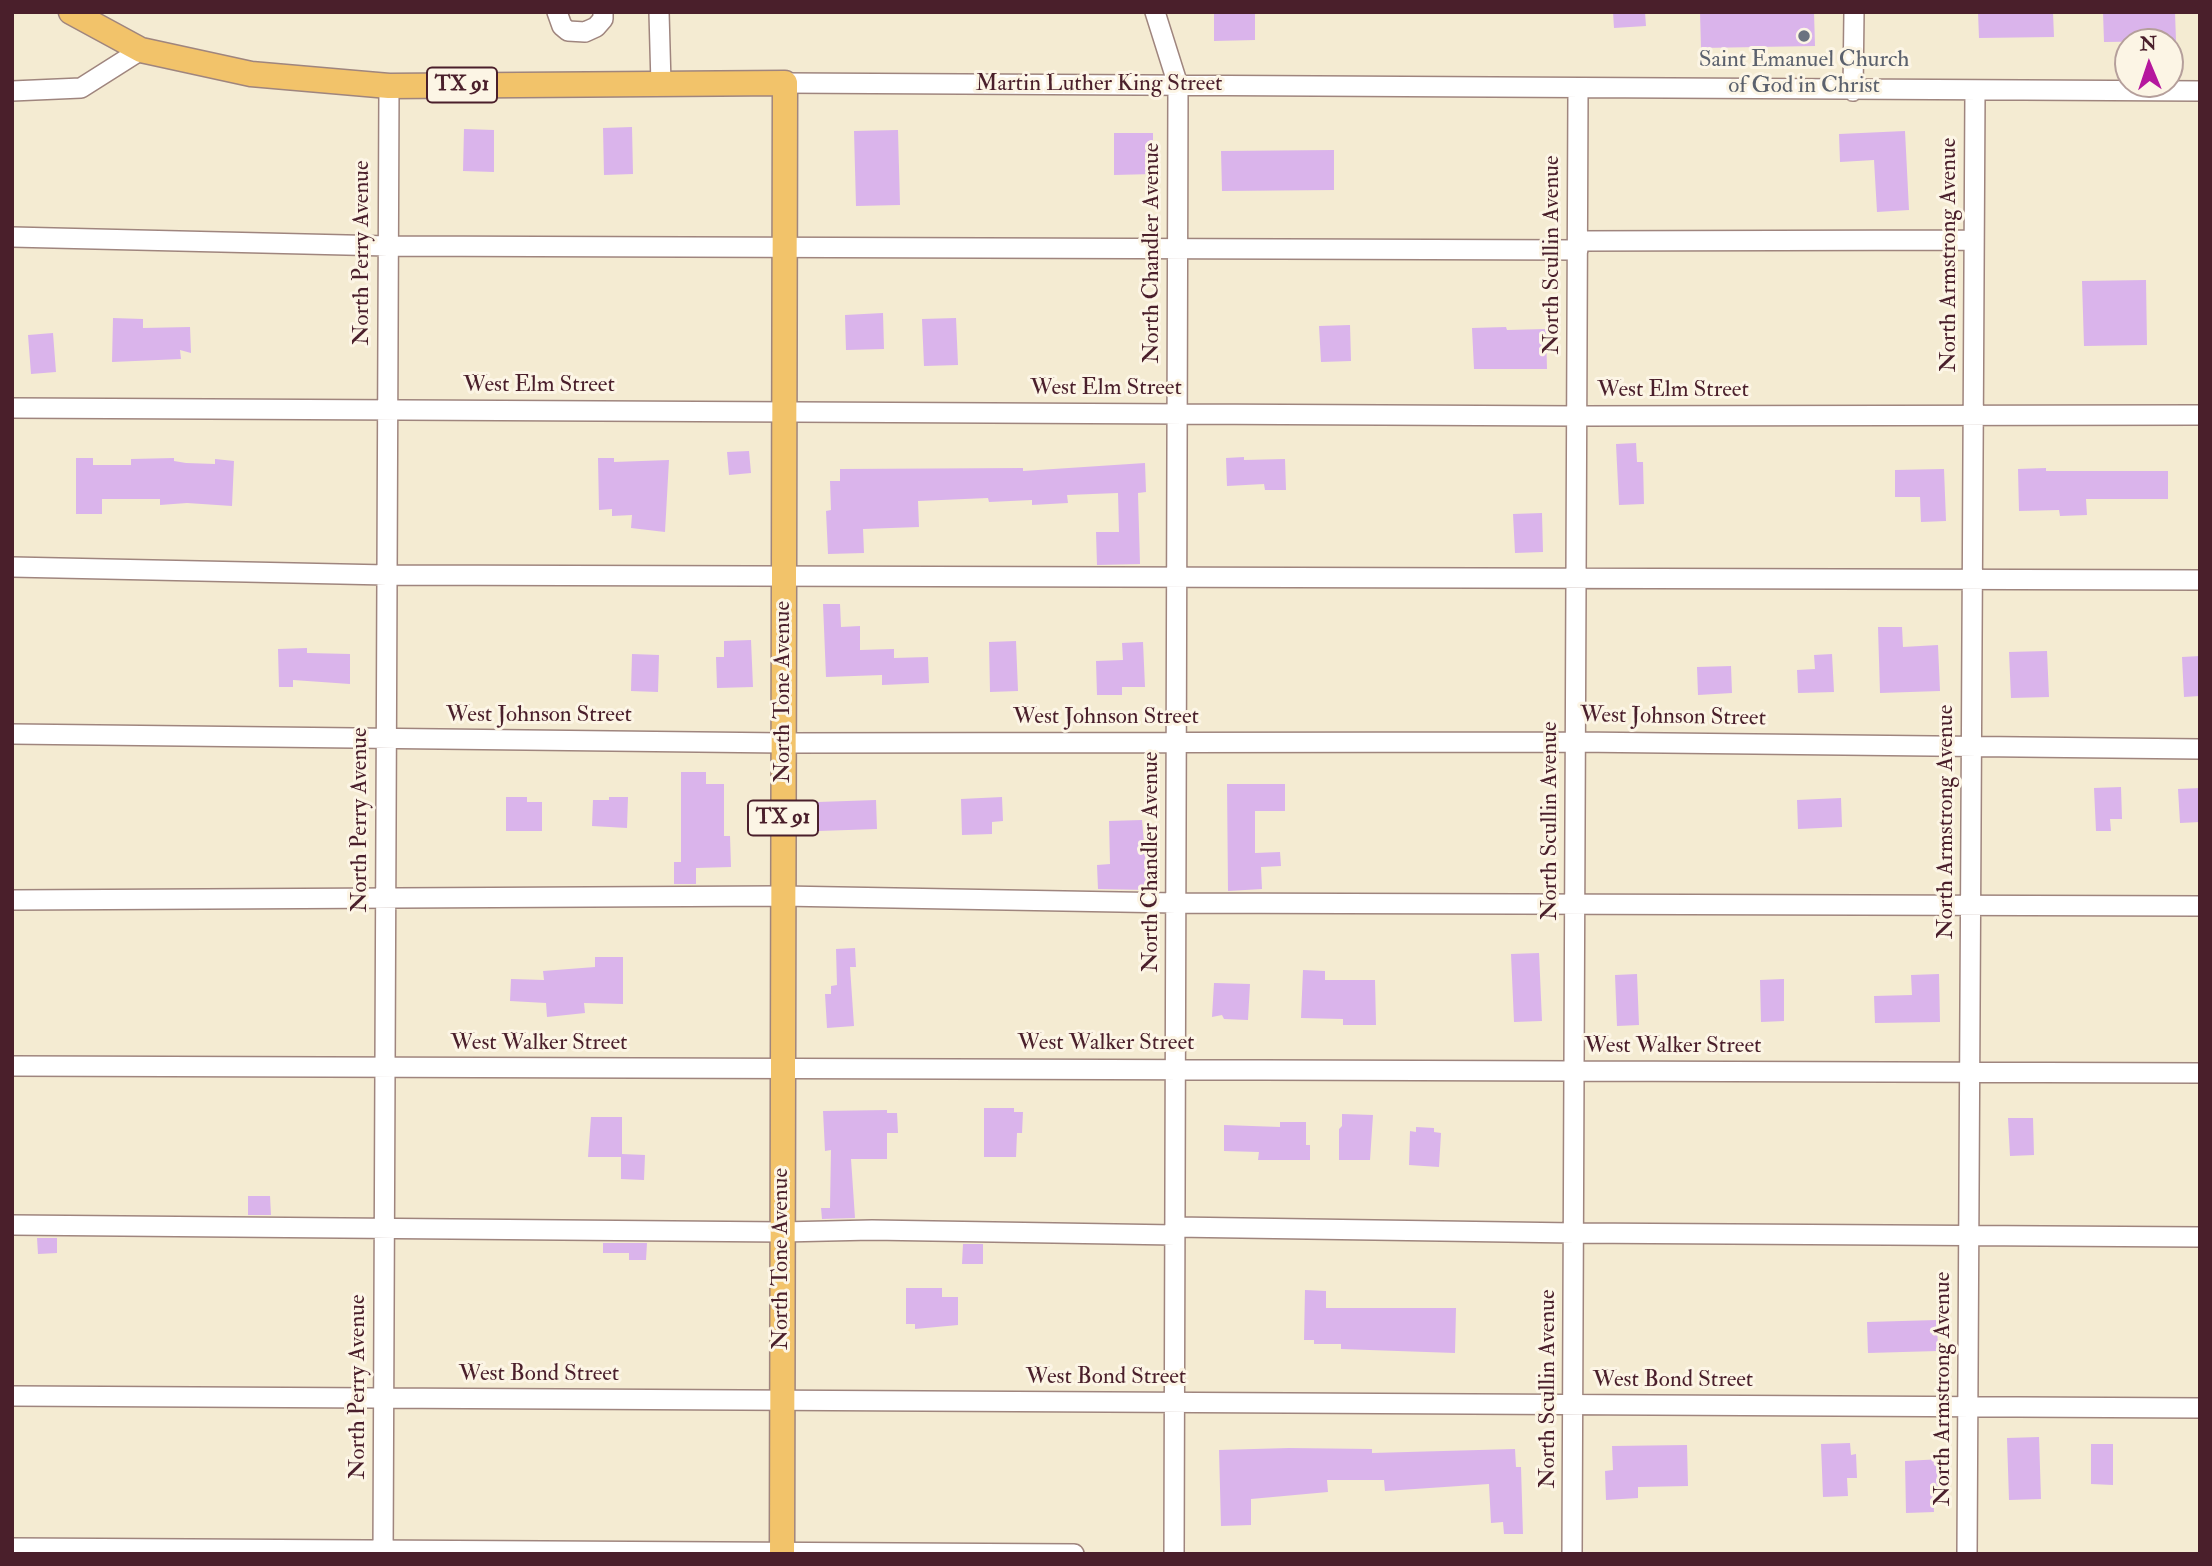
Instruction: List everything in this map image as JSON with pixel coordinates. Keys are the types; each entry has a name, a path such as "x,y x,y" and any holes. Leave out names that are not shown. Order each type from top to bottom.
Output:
{"main road":[{"name":"TX 91","path":"71,12 106,22 141,50"},
{"name":"Martin Luther King Street","path":"141,50 251,74 388,86 785,83"},
{"name":"North Tone Avenue","path":"782,1553 785,83"}],"street":[{"path":"557,12 562,26 568,31 585,32 596,27 603,19 603,12"},
{"path":"659,12 661,83"},
{"name":"North Chandler Avenue","path":"1155,12 1178,85 1174,1554"},
{"path":"1853,91 1854,12"},
{"path":"12,90 81,88 141,50"},
{"name":"Martin Luther King Street","path":"785,83 1578,90 2200,91"},
{"name":"North Perry Avenue","path":"383,1552 388,86"},
{"name":"North Scullin Avenue","path":"1573,1554 1578,90"},
{"name":"North Armstrong Avenue","path":"1967,1554 1975,91"},
{"path":"12,237 388,246 1178,247 1974,240"},
{"name":"West Elm Street","path":"12,408 1577,416 2200,415"},
{"path":"12,567 387,575 1177,579 1576,576 2200,580"},
{"name":"West Johnson Street","path":"12,734 783,743 1576,742 2200,749"},
{"path":"12,900 782,896 1176,902 2200,906"},
{"name":"West Walker Street","path":"12,1066 2200,1073"},
{"path":"12,1225 782,1233 872,1230 2200,1237"},
{"name":"West Bond Street","path":"12,1396 2200,1408"},
{"path":"12,1548 1074,1554"}],"building":[{"path":"1214,12 1255,12 1255,40 1214,41"},
{"path":"1613,12 1645,12 1646,26 1614,28"},
{"path":"1700,12 1814,12 1815,46 1701,48"},
{"path":"1978,12 2053,12 2054,37 1979,38"},
{"path":"2103,12 2175,12 2176,28 2114,28 2114,42 2104,42"},
{"path":"632,127 633,174 604,175 603,128"},
{"path":"464,129 494,130 494,172 463,171"},
{"path":"898,130 900,205 856,206 854,131"},
{"path":"1905,131 1909,210 1877,212 1874,160 1840,162 1839,134"},
{"path":"1114,133 1153,133 1153,174 1114,175"},
{"path":"1334,150 1334,190 1222,191 1221,151"},
{"path":"2146,280 2147,345 2084,346 2082,281"},
{"path":"883,313 884,349 846,350 845,315"},
{"path":"113,318 143,319 143,328 190,327 191,353 180,350 181,359 112,362"},
{"path":"956,318 958,365 924,366 922,319"},
{"path":"1350,325 1351,361 1321,362 1319,326"},
{"path":"1506,327 1507,330 1546,329 1547,369 1474,369 1472,328"},
{"path":"53,333 56,372 31,374 28,335"},
{"path":"1636,443 1637,462 1643,462 1644,504 1619,505 1616,444"},
{"path":"749,451 751,473 729,475 727,452"},
{"path":"1244,457 1244,460 1285,459 1286,490 1265,490 1264,484 1227,486 1226,458"},
{"path":"76,458 93,458 93,465 131,465 131,459 174,458 174,461 186,463 215,464 215,459 234,461 232,506 187,503 160,505 160,499 102,499 102,514 76,514"},
{"path":"598,458 614,458 614,462 669,460 665,532 631,528 632,515 612,516 612,509 599,510"},
{"path":"1145,463 1146,492 1138,493 1140,564 1097,565 1096,532 1119,532 1118,493 1067,495 1068,503 1032,505 1032,500 989,502 988,498 918,501 919,527 863,529 864,553 828,554 826,511 831,510 830,481 840,481 840,469 1023,468 1023,471"},
{"path":"2046,468 2046,471 2168,471 2168,499 2086,499 2087,515 2060,516 2059,510 2019,511 2018,469"},
{"path":"1944,469 1946,521 1921,522 1920,497 1895,497 1895,470"},
{"path":"1542,513 1543,552 1515,553 1513,514"},
{"path":"823,604 840,604 841,627 860,626 860,650 894,649 894,658 928,657 929,683 882,685 882,675 826,677"},
{"path":"1878,627 1902,627 1903,647 1938,645 1940,691 1880,693"},
{"path":"751,640 753,687 717,688 716,657 724,657 724,641"},
{"path":"1016,641 1018,691 990,692 989,642"},
{"path":"1143,642 1145,687 1122,687 1122,695 1097,695 1096,661 1123,660 1122,643"},
{"path":"307,648 307,653 350,654 350,684 293,680 293,687 279,687 278,649"},
{"path":"2047,651 2049,697 2011,698 2009,652"},
{"path":"632,654 659,655 658,692 631,691"},
{"path":"1832,654 1834,692 1798,693 1797,670 1815,669 1814,655"},
{"path":"2200,656 2200,696 2184,697 2182,657"},
{"path":"1731,666 1732,693 1698,695 1697,667"},
{"path":"681,772 706,772 706,784 724,784 724,836 730,836 731,867 696,868 696,884 674,884 674,862 681,862"},
{"path":"1227,784 1285,784 1285,811 1255,811 1255,853 1280,852 1281,866 1261,867 1262,889 1228,891"},
{"path":"2121,787 2122,819 2110,819 2111,831 2096,831 2094,788"},
{"path":"2200,788 2200,822 2180,823 2178,789"},
{"path":"506,797 527,797 527,802 542,802 542,831 506,831"},
{"path":"609,797 628,797 627,828 592,826 593,800 609,800"},
{"path":"1002,797 1003,821 992,822 992,834 962,835 961,799"},
{"path":"1841,798 1842,827 1798,829 1797,800"},
{"path":"876,800 877,829 819,831 818,802"},
{"path":"1142,820 1148,890 1098,889 1097,865 1110,864 1109,821"},
{"path":"855,948 856,967 850,967 854,1026 827,1028 825,994 831,994 831,986 837,985 836,949"},
{"path":"1539,953 1542,1021 1514,1022 1511,954"},
{"path":"595,957 623,957 623,1004 584,1003 585,1013 547,1017 546,1003 510,1001 511,979 544,980 543,971 595,967"},
{"path":"1303,970 1325,971 1325,980 1375,980 1376,1025 1343,1025 1343,1019 1301,1018"},
{"path":"1637,974 1639,1025 1617,1026 1615,975"},
{"path":"1939,974 1940,1022 1875,1023 1874,996 1912,995 1911,975"},
{"path":"1784,979 1784,1021 1761,1022 1760,980"},
{"path":"1214,983 1250,984 1248,1020 1224,1019 1222,1015 1212,1017"},
{"path":"984,1108 1014,1108 1014,1112 1023,1112 1022,1133 1017,1133 1016,1157 984,1157"},
{"path":"887,1110 887,1113 897,1113 898,1133 887,1133 887,1159 851,1159 855,1218 822,1219 821,1208 830,1208 831,1150 825,1151 823,1111"},
{"path":"1342,1114 1373,1115 1370,1160 1339,1160"},
{"path":"591,1117 622,1117 622,1154 645,1155 644,1180 621,1179 621,1157 588,1157"},
{"path":"2008,1118 2033,1118 2034,1155 2010,1156"},
{"path":"1280,1122 1306,1122 1306,1145 1310,1145 1310,1160 1258,1160 1259,1152 1224,1151 1224,1125 1280,1127"},
{"path":"1416,1127 1434,1128 1434,1132 1441,1133 1439,1167 1409,1165 1410,1131 1416,1132"},
{"path":"248,1196 270,1196 271,1215 248,1215"},
{"path":"37,1238 57,1238 57,1253 38,1254"},
{"path":"603,1243 647,1243 646,1260 629,1260 629,1253 603,1253"},
{"path":"963,1244 983,1244 983,1264 962,1264"},
{"path":"906,1288 942,1288 942,1297 958,1297 958,1325 915,1329 915,1324 906,1324"},
{"path":"1305,1290 1326,1291 1326,1308 1456,1308 1455,1353 1341,1349 1341,1344 1314,1344 1314,1340 1304,1340"},
{"path":"1937,1320 1938,1351 1868,1353 1867,1322"},
{"path":"2039,1437 2041,1499 2009,1500 2007,1438"},
{"path":"1850,1443 1851,1455 1856,1454 1857,1478 1847,1478 1848,1496 1823,1497 1821,1444"},
{"path":"2091,1444 2113,1444 2113,1485 2091,1484"},
{"path":"1687,1445 1688,1486 1638,1487 1638,1498 1606,1500 1605,1471 1613,1470 1612,1446"},
{"path":"1372,1449 1372,1453 1515,1449 1516,1467 1521,1467 1523,1534 1504,1534 1503,1522 1491,1523 1489,1484 1385,1491 1384,1480 1327,1480 1328,1492 1251,1499 1251,1525 1221,1526 1219,1450"},
{"path":"1942,1459 1943,1492 1933,1492 1934,1512 1906,1513 1905,1461"}],"place":[{"name":"Saint Emanuel Church of God in Christ","path":"1804,36"}]}
